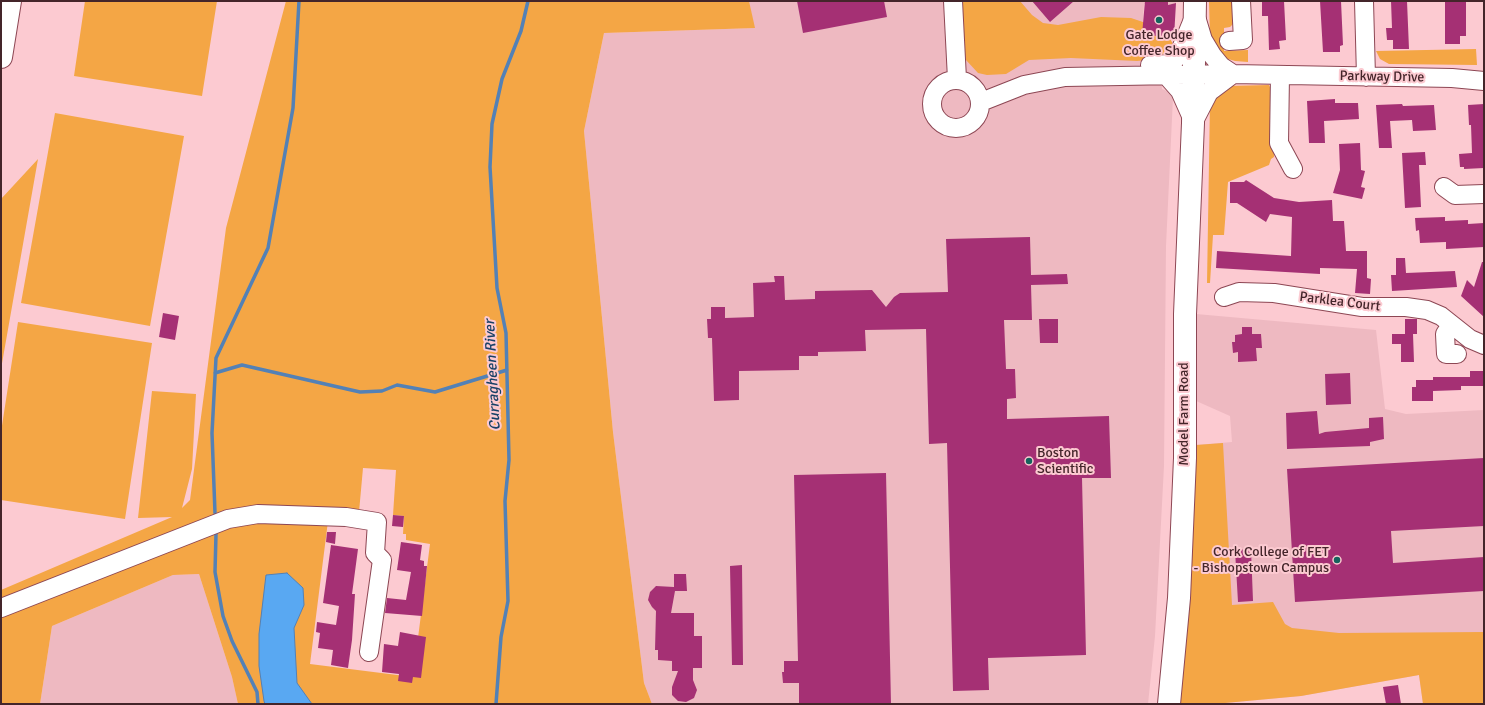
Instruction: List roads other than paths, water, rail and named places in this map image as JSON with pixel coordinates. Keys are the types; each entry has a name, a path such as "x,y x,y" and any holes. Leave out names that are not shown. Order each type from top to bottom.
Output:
{"main road":[{"path":"1,57 10,1"},
{"name":"Model Farm Road","path":"1169,704 1179,598 1185,458 1185,314 1194,123 1195,7"}],"street":[{"path":"953,1 957,79"},
{"path":"1229,41 1242,40 1242,1"},
{"path":"1364,1 1366,76"},
{"path":"1195,7 1203,40 1221,66 1233,74"},
{"path":"1109,75 1118,68 1169,64 1174,61 1178,56 1195,7"},
{"path":"1165,74 1180,91 1194,123"},
{"name":"Parkway Drive","path":"981,102 1024,85 1044,80 1065,77 1109,75 1233,74 1484,80"},
{"name":"Model Farm Road","path":"1194,123 1209,92 1233,74"},
{"path":"1280,75 1279,143 1293,169"},
{"path":"957,79 964,81 976,89 981,102 976,118 970,124 955,129 941,123 932,111 933,95 942,83 957,79"},
{"path":"1444,187 1455,195 1484,194"},
{"name":"Parklea Court","path":"1224,296 1239,292 1274,293 1362,307 1417,308 1434,312 1477,342"},
{"path":"1451,325 1445,334 1446,354 1457,354"},
{"path":"1,608 228,519 258,514 346,517 377,522 375,553 370,557 364,651"}],"water":[{"path":"287,573 303,588 304,605 294,628 297,683 312,704 265,704 264,701 259,666 259,634 266,575"}],"waterway":[{"path":"215,513 212,433 216,358 268,248 293,108 299,1"},
{"name":"Curragheen River","path":"496,704 501,637 508,601 505,501 509,460 506,333 497,288 490,167 492,124 502,79 521,31 528,1"},
{"path":"215,373 242,365 360,392 382,391 397,385 435,392 507,370"},
{"path":"216,534 215,572 223,616 232,641 257,692 258,704"}],"place":[{"name":"Gate Lodge Coffee Shop","path":"1159,20"},
{"name":"Boston Scientific","path":"1029,461"},
{"name":"Cork College of FET - Bishopstown Campus","path":"1337,560"}]}
